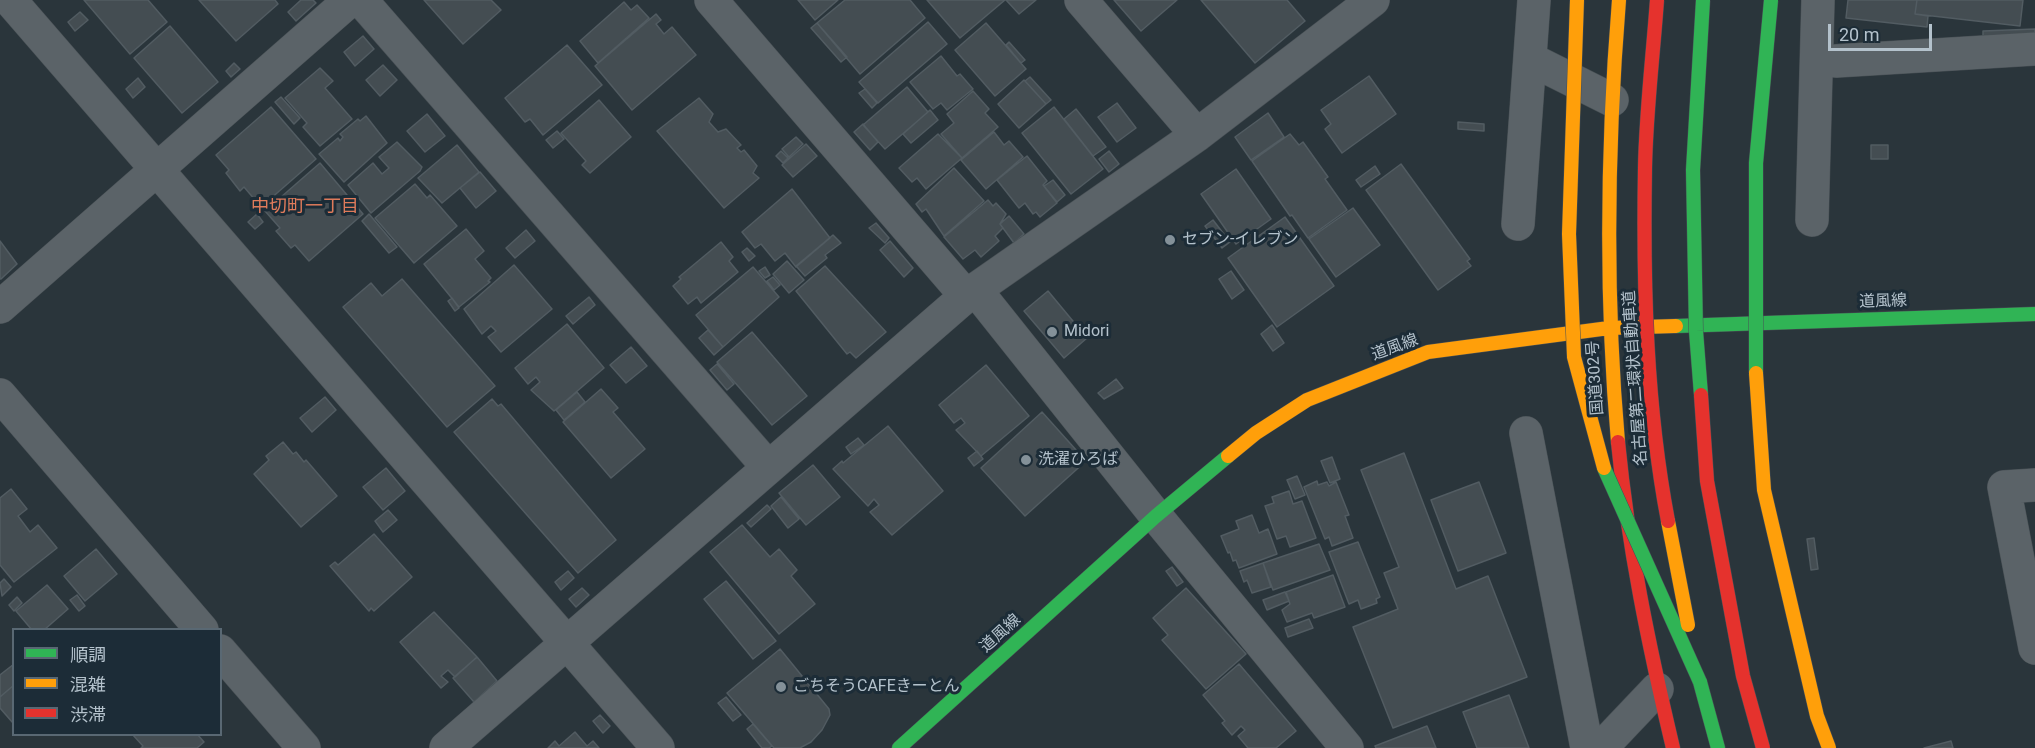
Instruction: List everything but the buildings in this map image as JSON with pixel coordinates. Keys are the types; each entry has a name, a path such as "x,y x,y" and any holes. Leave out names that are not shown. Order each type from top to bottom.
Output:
{"main road":[{"path":"1577,0 1569,234 1574,357 1604,466 1700,682"},
{"name":"名古屋第二環状自動車道","path":"1657,0 1646,166 1646,326 1661,485 1700,682 1718,748"},
{"path":"1703,0 1693,170 1696,332 1707,481 1743,676 1763,748"},
{"path":"1771,0 1756,163 1755,363 1763,478 1817,716 1829,748"},
{"name":"国道302号","path":"1626,3 1612,100 1606,210 1609,328 1619,450 1634,565 1657,689 1673,748"},
{"name":"道風線","path":"899,748 1156,516 1256,433 1307,400 1428,352 1609,328 2035,314"}],"street":[{"path":"10,0 658,748"},
{"path":"0,306 350,0"},
{"path":"361,0 768,467"},
{"path":"711,0 971,292 1346,748"},
{"path":"1081,0 1197,135"},
{"path":"446,748 971,292 1197,135 1373,0"},
{"path":"1518,225 1534,0"},
{"path":"1812,220 1818,0"},
{"path":"1836,61 2035,49"},
{"path":"1530,59 1612,100"},
{"path":"0,395 200,628"},
{"path":"1526,433 1587,748"},
{"path":"2035,485 2004,487 2035,648"},
{"path":"222,653 304,748"},
{"path":"1602,748 1657,689"}],"traffic: fast":[{"path":"1701,395 1696,331 1693,170 1703,0"},
{"path":"1756,373 1756,163 1771,0"},
{"path":"1676,326 2035,314"},
{"path":"899,748 1156,516 1228,456"},
{"path":"1604,468 1700,682"},
{"path":"1700,682 1718,748"}],"traffic: slow":[{"path":"1577,0 1569,234 1574,357 1604,468"},
{"path":"1618,442 1611,331 1609,221 1612,111 1619,0"},
{"path":"1228,456 1256,433 1307,400 1428,352 1609,328 1676,326"},
{"path":"1756,373 1764,490 1817,716 1829,748"},
{"path":"1668,521 1688,625"}],"traffic: jam":[{"path":"1657,0 1646,147 1645,256 1651,390 1668,521"},
{"path":"1701,395 1707,481 1743,676 1763,748"},
{"path":"1618,442 1627,519 1640,596 1673,748"}],"place":[{"name":"セブン-イレブン","path":"1170,240"},
{"name":"Midori","path":"1052,332"},
{"name":"洗濯ひろば","path":"1026,460"},
{"name":"ごちそうCAFEきーとん","path":"781,687"}],"district":[{"name":"中切町一丁目","path":"305,207"}]}
